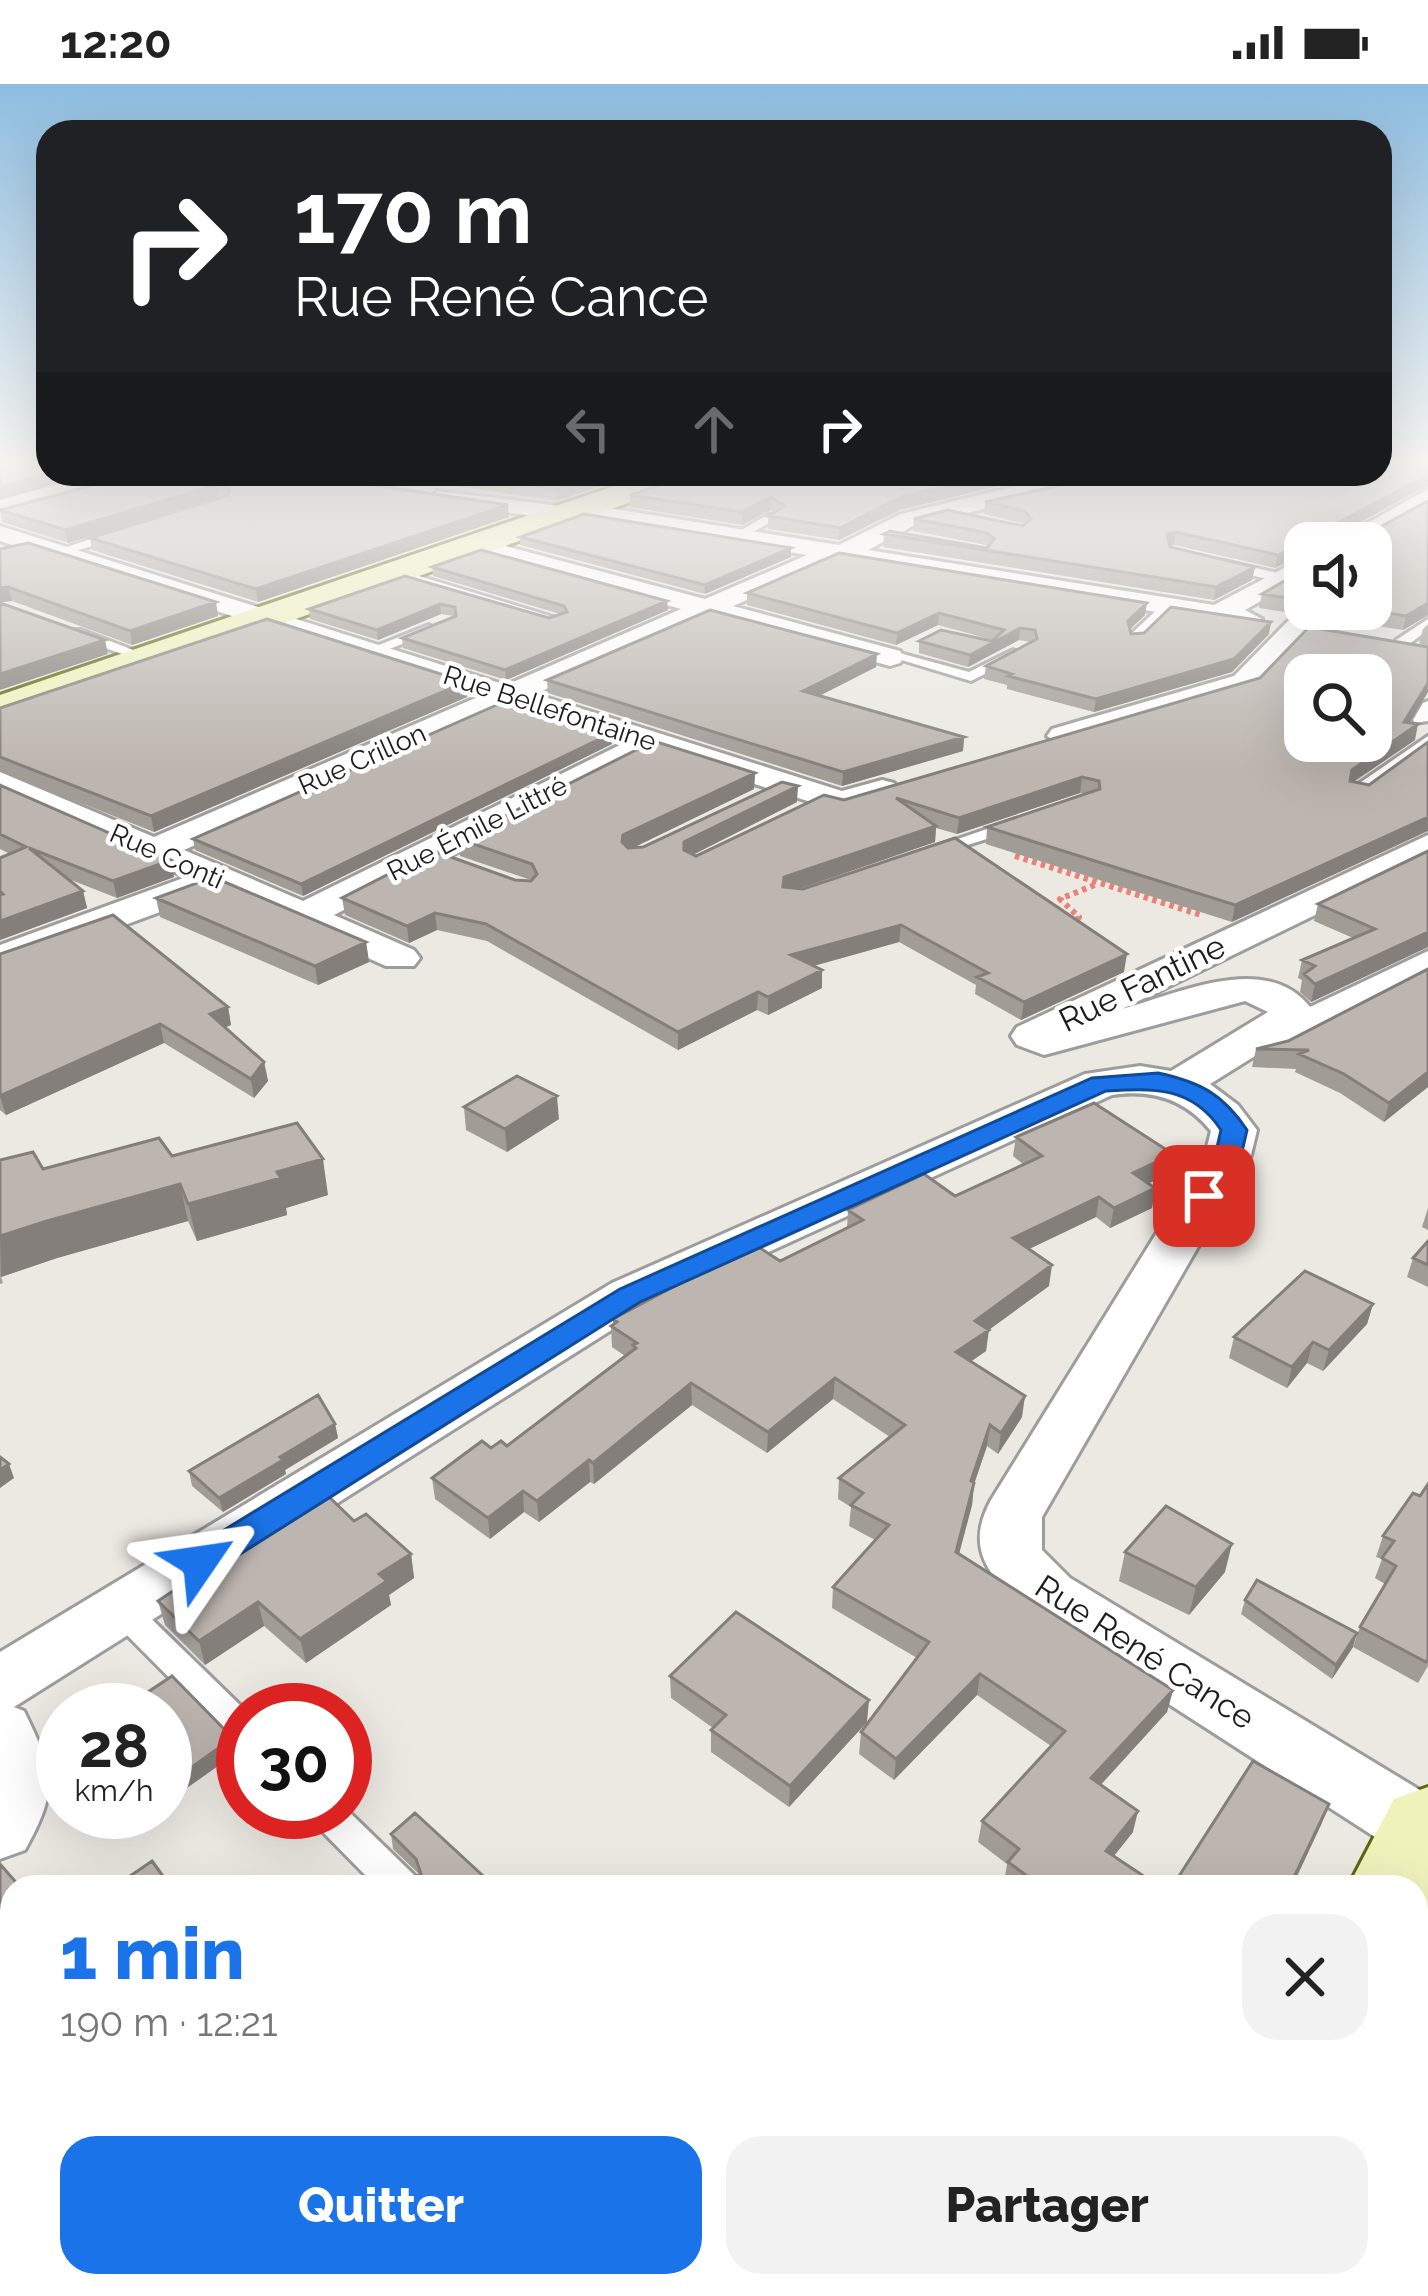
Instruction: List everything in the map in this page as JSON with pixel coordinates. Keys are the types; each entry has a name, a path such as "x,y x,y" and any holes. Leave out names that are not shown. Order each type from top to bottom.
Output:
{"main road":[{"path":"0,709 416,563"},
{"path":"1405,1875 1428,1832"}],"street":[{"name":"Rue Bellefontaine","path":"95,563 652,741 821,803 842,802 909,782"},
{"path":"542,563 891,656"},
{"name":"Rue Crillon","path":"153,850 815,563"},
{"path":"903,563 1308,628 1245,682 1022,748"},
{"path":"1217,614 1284,577"},
{"name":"Rue Émile Littré","path":"303,916 437,857 652,741"},
{"name":"Rue Conti","path":"0,782 400,958"},
{"name":"Rue Fantine","path":"1183,1086 1285,1018 1291,1010 1286,1003 1244,989 1044,1042 1032,1036 1428,846"},
{"path":"0,959 218,878"},
{"path":"0,1685 630,1295 1101,1084 1121,1079 1183,1086 1428,963"},
{"name":"Rue René Cance","path":"1183,1086 1218,1106 1234,1130 1228,1156 1012,1516 1011,1558 1048,1595 1428,1832"},
{"path":"0,1731 19,1771 16,1804 0,1828"}],"lane":[{"path":"1218,563 1284,571"},
{"path":"391,572 556,620"},
{"path":"1133,638 1169,606"},
{"path":"371,651 448,621"},
{"path":"1428,622 1390,641 1406,651 1428,655"},
{"path":"66,630 147,658"},
{"path":"891,656 922,640"},
{"path":"891,656 971,677 1026,646"},
{"path":"1357,793 1428,741"},
{"path":"901,862 1046,814"},
{"path":"122,1610 216,1703"},
{"path":"353,1839 389,1875"}],"path":[{"path":"1032,862 1250,931"},
{"path":"1071,930 1079,917 1060,898 1099,883"}],"building":[{"path":"0,563 92,563 216,602 130,631 0,588"},
{"path":"172,563 333,563 256,589"},
{"path":"529,563 667,601 505,670 402,638 456,616 455,607 440,604 377,630 309,609 405,576 549,618 567,612 564,606 432,567"},
{"path":"621,563 756,563 705,585"},
{"path":"815,563 902,563 1147,603 1128,621 1131,634 1144,633 1171,607 1271,622 1234,659 1096,699 986,666 1037,639 1035,630 1020,628 970,655 919,641 941,630 992,641 1004,630 939,613 897,633 747,593"},
{"path":"1067,563 1239,563 1255,567 1216,587"},
{"path":"1392,563 1428,563 1428,603 1406,616 1392,614"},
{"path":"1284,581 1284,598 1262,594"},
{"path":"0,603 105,640 0,674"},
{"path":"710,610 877,654 803,691 964,737 843,772 547,680"},
{"path":"267,619 466,682 151,816 0,757 0,708"},
{"path":"1306,630 1428,647 1428,683 1404,722 1418,724 1392,742 1392,654 1284,654 1284,762 1363,762 1352,770 1350,781 1369,785 1428,742 1428,817 1235,905 987,827 1100,789 1099,781 1082,777 959,818 896,798 936,826 784,877 783,887 803,889 955,838 1127,954 1024,1002 977,977 988,973 901,925 791,955 822,970 768,997 758,992 678,1032 486,924 435,913 407,926 342,898 434,851 515,880 531,881 537,874 532,864 459,839 654,741 755,773 623,835 628,848 643,847 782,782 798,786 684,842 684,850 696,856 824,795 844,800 1260,678"},
{"path":"508,700 612,733 301,884 193,839"},
{"path":"0,785 171,860 113,881 29,848 83,891 0,921 0,858 26,847 0,834"},
{"path":"1428,851 1428,932 1315,984 1304,974 1315,966 1302,960 1375,929 1318,904"},
{"path":"213,877 366,942 315,966 156,898"},
{"path":"113,915 228,1007 210,1014 264,1062 251,1079 160,1024 0,1096 0,954"},
{"path":"1428,969 1428,1072 1389,1103 1344,1074 1299,1054 1309,1050 1256,1049 1288,1041"},
{"path":"517,1076 557,1096 505,1129 464,1107"},
{"path":"1094,1103 1173,1154 1133,1173 1155,1188 1114,1208 1099,1197 1013,1238 1052,1265 975,1321 989,1330 956,1352 1025,1396 1001,1433 990,1425 971,1481 956,1552 1173,1690 1091,1778 1138,1811 1106,1851 1142,1875 1026,1875 1008,1862 1019,1849 982,1821 1065,1731 980,1674 896,1759 861,1732 929,1642 833,1587 889,1525 851,1505 863,1493 839,1478 905,1425 835,1378 768,1432 691,1383 593,1463 589,1460 537,1501 523,1491 488,1518 432,1478 482,1441 491,1448 501,1441 507,1446 636,1348 637,1343 611,1326 617,1322 613,1319 754,1244 780,1261 863,1220 848,1210 924,1174 955,1196 1042,1156 1016,1137"},
{"path":"297,1123 323,1159 277,1172 281,1178 188,1204 180,1184 0,1236 0,1160 33,1152 43,1169 159,1138 172,1156"},
{"path":"1428,1241 1428,1265 1413,1258"},
{"path":"1305,1271 1373,1304 1329,1350 1313,1342 1292,1367 1234,1337"},
{"path":"318,1395 335,1424 219,1498 189,1471"},
{"path":"1428,1484 1426,1662 1360,1627 1396,1566 1382,1558 1394,1541 1383,1536 1413,1493 1420,1496"},
{"path":"323,1491 354,1521 366,1514 411,1554 379,1574 387,1581 300,1639 258,1602 199,1641 158,1601"},
{"path":"1166,1506 1232,1544 1196,1587 1125,1552"},
{"path":"1257,1580 1357,1633 1336,1665 1245,1600"},
{"path":"736,1612 869,1700 790,1786 711,1730 726,1715 670,1676"},
{"path":"192,1696 216,1721 216,1750 192,1767"},
{"path":"1253,1761 1329,1804 1295,1875 1180,1875"},
{"path":"415,1813 482,1875 419,1875 416,1859 391,1834"},
{"path":"152,1861 162,1875 132,1875"}],"route":[{"path":"200,1562 630,1295 1101,1084 1121,1079 1158,1081 1188,1087 1218,1106 1234,1130 1228,1156 1204,1196"}]}
